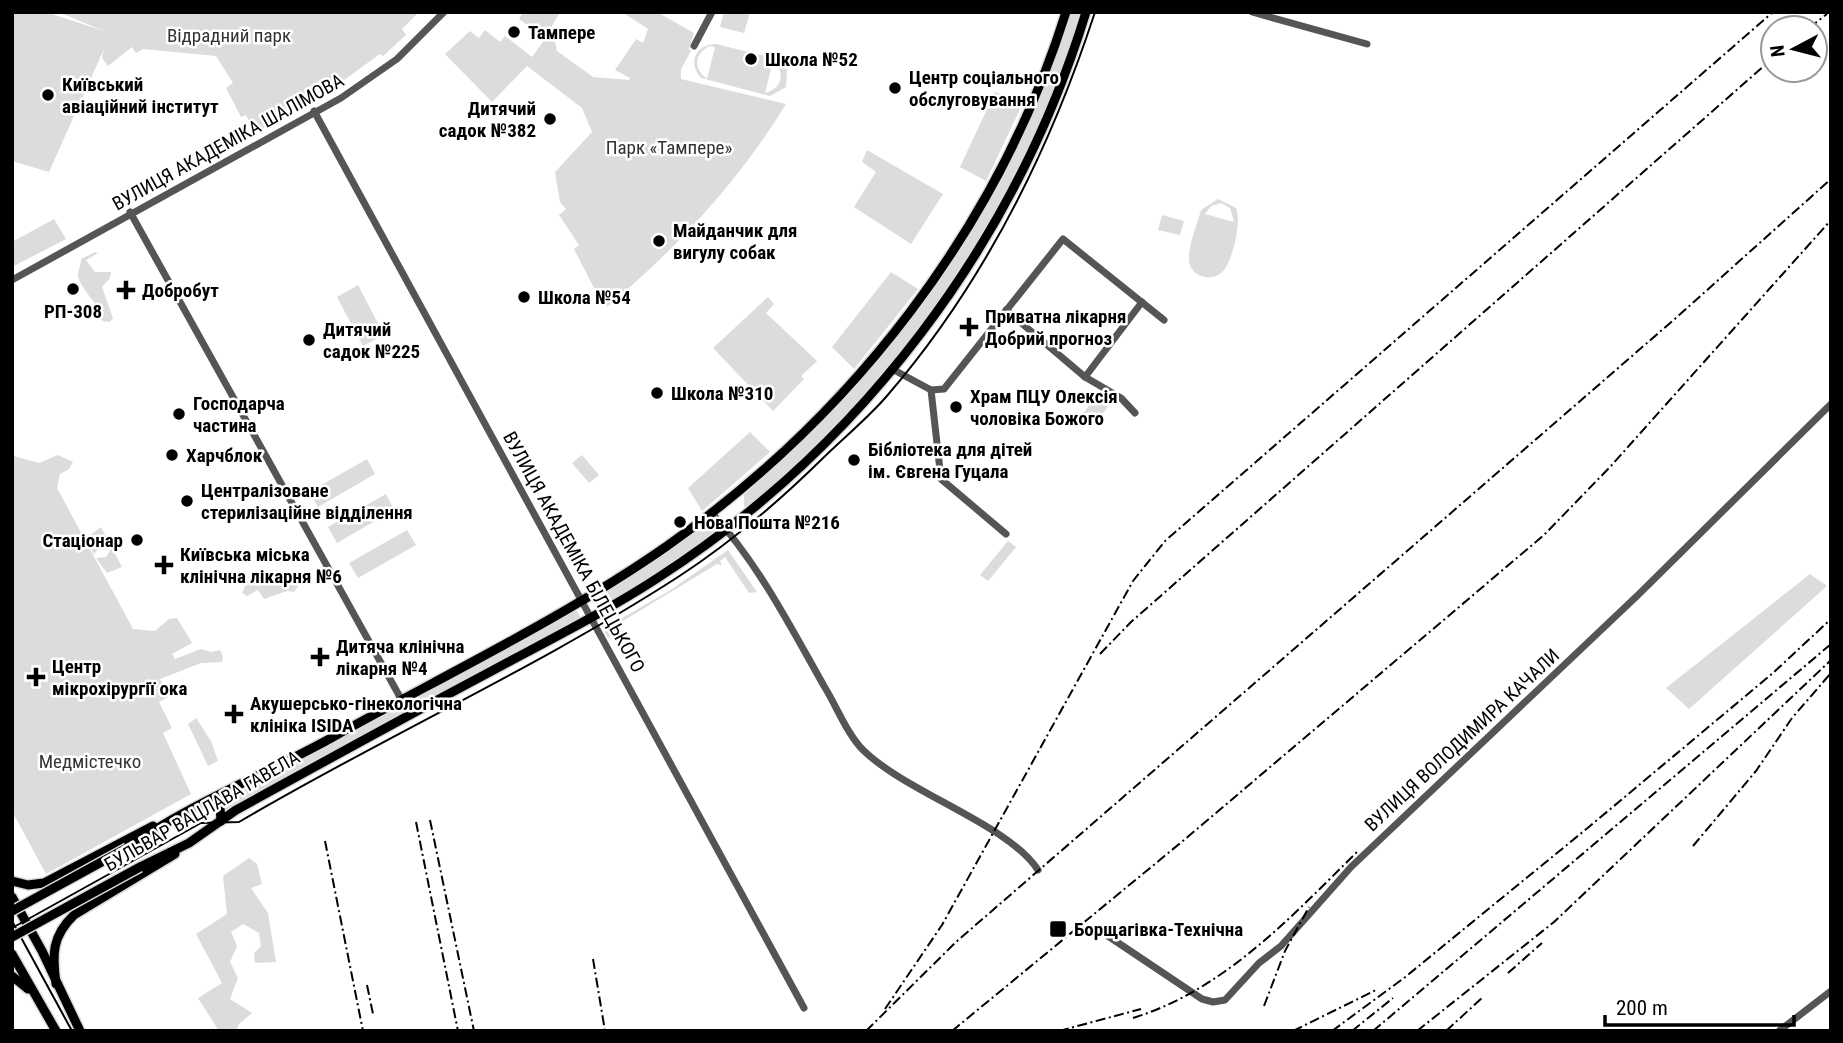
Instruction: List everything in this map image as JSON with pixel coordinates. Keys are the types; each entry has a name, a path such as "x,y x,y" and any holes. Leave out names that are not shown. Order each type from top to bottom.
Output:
{"main road":[{"name":"БУЛЬВАР ВАЦЛАВА ГАВЕЛА","path":"12,911 127,848 165,822 311,750 583,598 669,544 795,442 863,372 930,288 996,178 1033,97 1066,12"},
{"name":"БУЛЬВАР ВАЦЛАВА ГАВЕЛА","path":"12,937 189,843 221,821 410,715 592,617 655,580 727,530 811,457 894,370 974,258 1015,187 1043,130 1086,12"},
{"path":"204,801 220,807 221,821"},
{"path":"12,881 28,885 44,883 139,831 165,822"},
{"path":"56,984 53,947 62,926 74,915 159,866 189,843"},
{"path":"12,897 80,1031"},
{"path":"12,954 57,1031"},
{"path":"12,976 38,1001"}],"street":[{"name":"ВУЛИЦЯ АКАДЕМІКА ШАЛІМОВА","path":"12,278 315,112 397,59 442,12"},
{"path":"694,46 712,12"},
{"path":"1252,12 1367,44"},
{"name":"ВУЛИЦЯ АКАДЕМІКА БІЛЕЦЬКОГО","path":"315,112 583,598 804,1008"},
{"path":"131,213 410,715"},
{"path":"894,370 931,390 944,389 1063,239 1164,320"},
{"path":"1085,377 1142,302"},
{"path":"1006,310 1085,377 1121,398 1135,413"},
{"path":"931,390 942,479 1006,534"},
{"name":"ВУЛИЦЯ ВОЛОДИМИРА КАЧАЛИ","path":"1100,930 1202,999 1213,1002 1225,1000 1259,963 1281,947 1351,867 1638,595 1831,404"},
{"path":"711,512 767,587 861,749 904,781 993,832 1030,858 1038,870"},
{"path":"1779,1031 1831,991"}],"green space":[{"name":"Відрадний парк","path":"12,12 46,12 104,31 58,12 419,12 402,29 406,35 383,56 380,54 326,93 255,133 246,115 241,117 226,88 233,83 216,56 143,49 136,53 132,47 108,66 102,58 104,49 49,172 12,161"},
{"name":"Парк «Тампере»","path":"523,12 560,12 552,26 557,51 593,77 629,80 630,78 615,70 636,39 643,43 648,29 622,12 657,12 694,33 689,49 691,51 681,69 681,79 786,104 748,160 705,213 657,262 607,307 574,249 579,245 559,215 566,209 560,202 555,172 592,132 582,108 527,66 492,102 445,54 470,31 479,38 485,30 500,42 505,36 532,57 545,39 519,19"},
{"path":"724,12 750,12 744,33 720,27"},
{"path":"1069,12 1083,12 1041,121 1012,185 959,275 929,318 862,398 787,473 748,508 744,506 744,495 854,386 887,349 947,270 1010,160"},
{"path":"716,44 773,58 787,70 786,87 770,96 701,78 694,61 699,51 709,45","holes":["710,46 715,47 707,79 699,71 697,61 701,53","773,61 780,71 780,80 775,88 765,93"]},
{"path":"995,92 1023,103 986,181 960,167"},
{"path":"867,150 943,194 911,244 854,207 876,172 862,162"},
{"path":"1218,199 1236,208 1238,214 1231,257 1224,270 1214,277 1197,274 1190,265 1190,246 1201,210","holes":["1221,203 1230,208 1234,222 1205,214 1211,206"]},
{"path":"1162,215 1184,221 1180,235 1158,230"},
{"path":"54,219 66,239 12,267 12,242"},
{"path":"98,253 86,260 95,272 111,272 110,278 102,287 113,318 110,322 102,321 98,308 78,276 81,259"},
{"path":"891,272 918,289 854,369 832,347"},
{"path":"358,285 384,335 363,346 337,297"},
{"path":"768,297 774,304 766,313 817,361 801,376 804,379 773,411 713,348"},
{"path":"1096,397 1108,407 1092,426 1080,417"},
{"path":"750,432 770,452 702,511 688,488"},
{"name":"Медмістечко","path":"12,453 14,456 39,463 58,455 73,462 69,469 60,474 57,488 133,629 155,631 169,619 177,618 192,643 172,654 175,659 201,649 211,652 220,650 223,657 222,662 201,663 160,679 170,696 159,702 172,728 163,733 191,794 46,874 12,811"},
{"path":"582,455 599,475 589,483 572,463"},
{"path":"367,459 375,474 318,507 309,492"},
{"path":"386,494 394,510 337,543 328,527"},
{"path":"707,523 716,531 653,576 598,610 592,598 646,567"},
{"path":"101,527 111,545 101,546 94,554 86,538"},
{"path":"407,530 416,545 358,578 349,563"},
{"path":"1008,541 1016,547 988,581 980,575"},
{"path":"112,548 122,567 107,573 96,558 106,557"},
{"path":"728,550 757,592 749,593 725,557 720,561 722,565 717,564 608,630 611,636 608,638 603,629 669,591"},
{"path":"264,570 272,571 270,583 273,586 275,576 280,573 300,583 294,592 287,591 264,599 258,590 247,596 242,593 249,577"},
{"path":"1810,574 1827,586 1689,709 1666,688"},
{"path":"575,608 581,618 225,815 217,801 235,795"},
{"path":"196,718 211,741 218,761 208,766 188,724"},
{"path":"249,858 257,864 262,884 251,888 268,913 276,962 255,963 254,953 261,946 259,933 243,924 231,932 237,946 230,962 238,978 230,999 252,1013 239,1024 236,1031 219,1031 198,998 222,983 196,934 227,914 223,876"}],"tram line":[{"path":"12,928 201,823 239,822 570,642 678,577 752,523 878,405 921,354 953,309 983,263 1034,166 1057,116 1095,12"},
{"path":"12,921 72,1031"}],"railway":[{"path":"885,1009 942,925 1133,581 1165,541 1773,12"},
{"path":"1100,654 1131,622 1759,70"},
{"path":"866,1031 956,942 1677,317 1831,179"},
{"path":"952,1031 1184,840 1544,535 1610,467 1831,220"},
{"path":"1332,1031 1404,978 1590,826 1773,673 1831,619"},
{"path":"1373,1031 1831,644"},
{"path":"1417,1031 1554,922 1831,660"},
{"path":"1693,846 1756,771 1792,718 1831,673"},
{"path":"430,820 474,1031"},
{"path":"416,822 458,1031"},
{"path":"325,841 363,1031"},
{"path":"1133,1018 1166,1005 1226,970 1281,926 1357,852"},
{"path":"1264,1006 1285,951 1309,907"},
{"path":"1508,973 1542,943"},
{"path":"593,959 605,1031"},
{"path":"367,985 373,1014"},
{"path":"1293,1031 1378,989"},
{"path":"1446,1031 1483,997"},
{"path":"1352,1031 1393,998"},
{"path":"1059,1031 1141,1009"}],"place":[{"name":"Тампере","path":"514,32"},
{"name":"Школа №52","path":"751,59"},
{"name":"Центр соціального обслуговування","path":"895,88"},
{"name":"Київський авіаційний інститут","path":"48,95"},
{"name":"Дитячий садок №382","path":"550,119"},
{"name":"Майданчик для вигулу собак","path":"659,241"},
{"name":"РП-308","path":"73,289"},
{"name":"Добробут","path":"126,290"},
{"name":"Школа №54","path":"524,297"},
{"name":"Приватна лікарня Добрий прогноз","path":"969,327"},
{"name":"Дитячий садок №225","path":"309,340"},
{"name":"Школа №310","path":"657,393"},
{"name":"Храм ПЦУ Олексія чоловіка Божого","path":"956,407"},
{"name":"Господарча частина","path":"179,414"},
{"name":"Харчблок","path":"172,455"},
{"name":"Бібліотека для дітей ім. Євгена Гуцала","path":"854,460"},
{"name":"Централізоване стерилізаційне відділення","path":"187,501"},
{"name":"Нова Пошта №216","path":"680,522"},
{"name":"Стаціонар","path":"137,540"},
{"name":"Київська міська клінічна лікарня №6","path":"164,565"},
{"name":"Дитяча клінічна лікарня №4","path":"320,657"},
{"name":"Центр мікрохірургії ока","path":"36,677"},
{"name":"Акушерсько-гінекологічна клініка ISIDA","path":"234,714"},
{"name":"Борщагівка-Технічна","path":"1058,929"}]}
